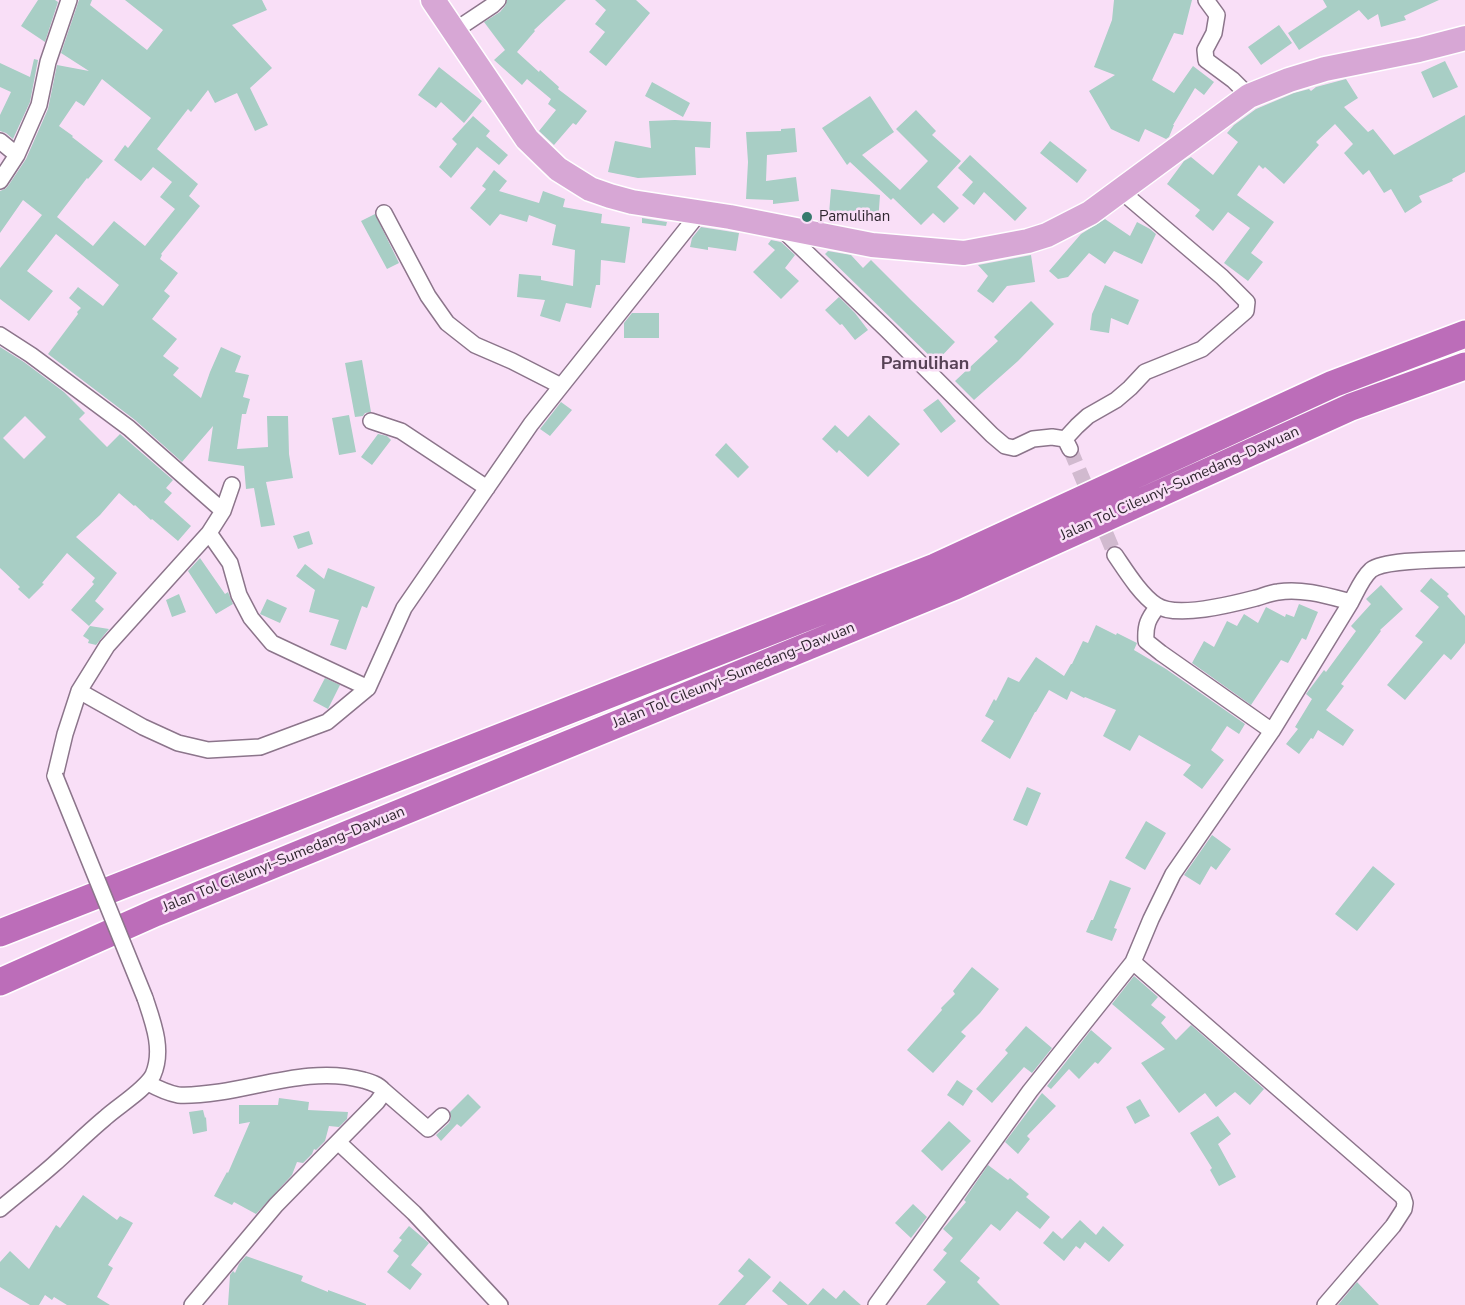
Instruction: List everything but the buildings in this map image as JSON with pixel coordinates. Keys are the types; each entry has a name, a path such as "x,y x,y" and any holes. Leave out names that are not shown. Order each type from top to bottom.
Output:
{"highway":[{"name":"Jalan Tol Cileunyi–Sumedang–Dawuan","path":"0,933 935,567 1333,384 1465,334"},
{"name":"Jalan Tol Cileunyi–Sumedang–Dawuan","path":"0,982 155,913 955,586 1351,407 1465,366"}],"main road":[{"path":"433,0 527,139 558,169 590,189 632,202 700,212 872,244 964,253 1028,242 1090,213 1249,96 1325,69 1419,51 1465,38"}],"street":[{"path":"0,181 17,155 39,105 48,62 69,0"},
{"path":"454,31 498,0"},
{"path":"1206,0 1217,15 1214,33 1205,50 1206,60 1233,80 1249,96"},
{"path":"0,141 17,155"},
{"path":"782,228 1005,446 1014,447 1033,439 1052,437 1068,444 1077,426 1088,416 1116,400 1145,372 1202,349 1246,311 1248,302 1222,277 1120,191"},
{"path":"79,691 143,728 178,743 208,750 260,747 327,722 368,688 404,608 531,424 700,212"},
{"path":"384,213 428,296 447,323 476,345 561,386"},
{"path":"0,335 31,355 129,428 224,511"},
{"path":"371,421 401,431 487,488"},
{"path":"0,1209 52,1166 104,1118 148,1083 154,1073 157,1042 145,998 55,776 79,691 107,646 209,533 224,511 232,485"},
{"path":"209,533 230,563 250,618 272,643 368,688"},
{"path":"1115,555 1146,597 1158,606 1170,610 1214,608 1278,592 1299,591 1351,602"},
{"path":"876,1305 1030,1091 1133,962 1173,874 1272,731 1372,569 1386,563 1465,559"},
{"path":"1158,606 1149,617 1145,630 1146,640 1272,731"},
{"path":"1133,962 1403,1197 1404,1209 1393,1226 1325,1305"},
{"path":"148,1083 177,1095 201,1095 304,1077 331,1075 359,1079 380,1086 428,1129 442,1116"},
{"path":"192,1305 276,1205 377,1102 383,1090"},
{"path":"338,1142 414,1213 500,1305"}],"tunnel":[{"path":"1070,449 1115,555"}],"place":[{"name":"Pamulihan","path":"807,217"}],"district":[{"name":"Pamulihan","path":"925,365"}]}
